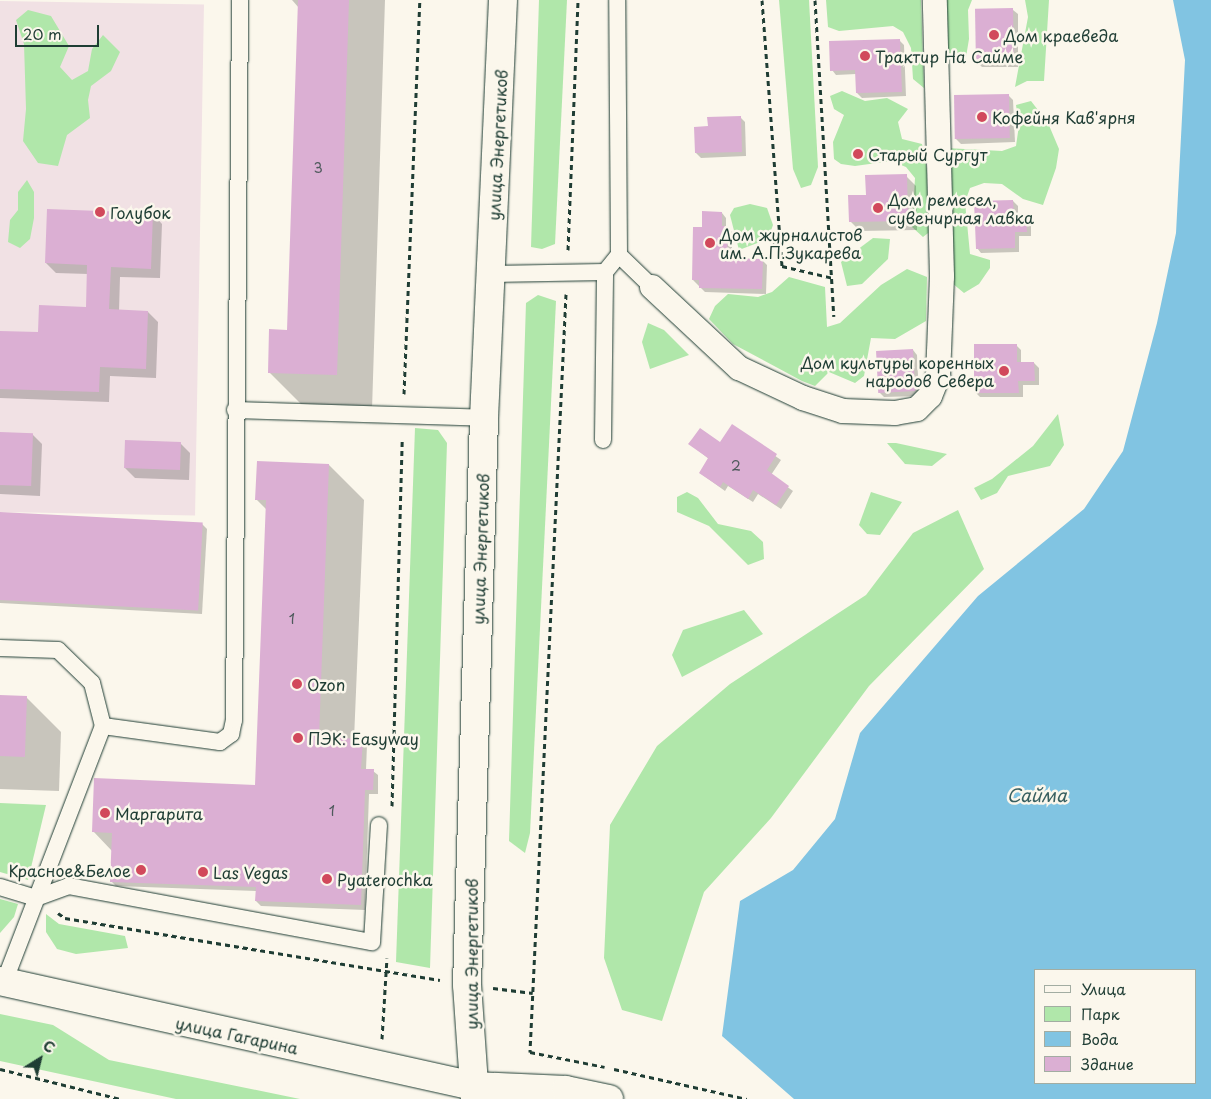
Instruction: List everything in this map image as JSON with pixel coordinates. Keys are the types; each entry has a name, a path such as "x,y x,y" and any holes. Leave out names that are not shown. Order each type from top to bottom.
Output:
{"main road":[{"name":"улица Энергетиков","path":"474,1092 467,985 484,418 503,0"},
{"name":"улица Гагарина","path":"2,981 380,1066 474,1092"},
{"path":"474,1092 566,1090 608,1099"},
{"path":"474,1092 502,1099"}],"street":[{"path":"652,287 739,368 803,398 843,411 895,414 916,409 930,396 938,376 942,276 935,0"}],"lane":[{"path":"103,726 220,742 231,734 234,720 235,410 240,0"},
{"path":"603,440 605,272 620,254 617,0"},
{"path":"620,254 652,287"},
{"path":"491,274 605,272"},
{"path":"235,410 484,418"},
{"path":"0,648 58,650 92,683 103,726 2,981"},
{"path":"0,887 36,898 69,886 372,942 379,825"}],"path":[{"path":"392,812 403,414 420,0"},
{"path":"578,0 567,274 530,1052 747,1099"},
{"path":"762,0 782,266 833,278"},
{"path":"815,0 834,316"},
{"path":"36,898 65,918 467,985 533,993"},
{"path":"380,1066 388,951"},
{"path":"0,1069 120,1099"}],"shaded area":[{"name":"Голубок","path":"0,1 204,5 195,515 0,512"}],"green space":[{"path":"539,0 567,0 555,244 542,249 531,247"},
{"path":"779,0 809,0 818,167 811,185 801,188 793,169"},
{"path":"826,0 921,0 924,88 913,79 911,48 903,32 893,26 839,31 828,27"},
{"path":"945,0 972,0 968,10 969,39 966,57 950,60 946,47"},
{"path":"1025,0 1049,0 1044,81 1027,81 1015,87 1028,17"},
{"path":"28,10 51,16 69,46 60,67 72,80 88,71 92,49 103,35 120,52 111,71 91,86 88,100 90,118 67,135 58,166 38,163 23,141 26,109 24,44 16,20"},
{"path":"842,91 865,101 887,98 908,109 898,122 902,139 922,144 931,191 932,230 923,237 912,227 915,178 906,167 891,161 855,166 841,164 834,159 833,142 844,115 834,109 830,96"},
{"path":"1031,101 1048,123 1059,149 1056,168 1043,205 1023,199 1002,184 984,183 970,188 965,202 970,254 990,260 990,268 979,284 964,293 952,283 949,261 953,224 946,148 1002,151 1016,146 1019,125 1016,105"},
{"path":"27,180 34,192 34,218 30,239 20,248 8,242 10,220 18,210 18,192"},
{"path":"750,204 767,208 773,225 768,239 739,250 730,215 734,208"},
{"path":"873,238 890,239 888,259 862,284 847,286 841,262"},
{"path":"907,269 927,277 926,321 895,339 871,338 864,376 855,383 829,372 815,386 802,381 733,344 709,319 715,306 728,294 758,297 772,292 789,277 825,287 827,327 840,323 881,285"},
{"path":"538,295 556,301 530,833 525,853 509,841 526,303"},
{"path":"648,323 664,330 689,355 650,369 642,342"},
{"path":"1058,414 1064,445 1050,466 1008,476 997,493 981,500 974,488 992,479 1033,446"},
{"path":"415,428 438,430 447,443 430,968 396,962"},
{"path":"887,443 896,443 947,454 932,466 905,464"},
{"path":"687,492 698,498 718,524 751,531 763,542 764,559 748,565 709,526 677,512 677,497"},
{"path":"871,492 902,502 880,535 867,534 859,525"},
{"path":"958,510 984,569 869,686 771,818 704,892 662,1021 622,1010 604,958 610,825 657,746 730,684 866,595 913,533"},
{"path":"744,610 763,634 682,677 672,655 683,630"},
{"path":"0,803 46,805 28,880 0,872"},
{"path":"0,899 18,904 14,917 0,933"},
{"path":"46,914 59,924 125,936 128,948 76,954 57,949 46,932"},
{"path":"0,1014 53,1025 109,1060 300,1099 176,1099 0,1061"}],"water":[{"name":"Сайма","path":"1173,0 1211,0 1211,1099 794,1099 722,1036 740,901 793,870 835,819 860,733 978,596 1084,509 1123,451 1157,323 1176,233 1185,60"}],"building":[{"path":"298,0 349,0 337,375 268,373 269,329 287,330"},
{"name":"Дом краеведа","path":"1013,8 1014,62 976,63 975,9"},
{"name":"Трактир На Сайме","path":"900,39 902,92 856,93 855,70 830,71 829,41"},
{"name":"Кофейня Кав'ярня","path":"1009,94 1010,138 955,139 954,95"},
{"path":"741,116 742,152 695,153 694,127 708,126 707,117"},
{"name":"Дом ремесел, сувенирная лавка","path":"907,174 908,221 849,222 848,195 866,195 865,175"},
{"path":"1013,200 1014,215 1026,214 1027,232 1015,232 1015,248 976,249 974,201"},
{"path":"47,209 153,213 151,269 111,267 109,309 148,311 146,369 100,367 99,392 0,389 0,331 38,332 39,305 86,307 87,265 45,263"},
{"name":"Дом журналистов им. А.П.Зукарева","path":"702,211 722,212 722,226 728,226 727,258 763,259 762,289 699,288 699,280 692,280 693,227 702,227"},
{"name":"Дом культуры коренных народов Севера","path":"974,344 1017,344 1017,362 1034,362 1035,381 1018,381 1019,393 974,393"},
{"path":"913,349 915,391 878,393 876,351"},
{"path":"732,424 777,454 767,470 789,486 776,505 753,490 748,499 723,482 720,487 699,473 708,458 688,444 700,428 720,442"},
{"path":"0,432 33,433 31,486 0,485"},
{"path":"125,440 181,442 180,470 124,468"},
{"path":"257,461 329,464 319,737 363,739 361,769 374,769 373,790 365,790 361,905 255,901 256,887 110,882 112,833 92,832 94,778 255,785 266,500 255,500"},
{"path":"0,512 203,523 198,611 0,600"},
{"path":"0,695 27,696 25,757 0,756"}],"place":[{"name":"Дом краеведа","path":"994,35"},
{"name":"Трактир На Сайме","path":"865,56"},
{"name":"Кофейня Кав'ярня","path":"982,117"},
{"name":"Старый Сургут","path":"858,154"},
{"name":"Дом ремесел, сувенирная лавка","path":"878,208"},
{"name":"Голубок","path":"100,212"},
{"name":"Дом журналистов им. А.П.Зукарева","path":"710,243"},
{"name":"Дом культуры коренных народов Севера","path":"1004,371"},
{"name":"Ozon","path":"297,684"},
{"name":"ПЭК: Easyway","path":"298,738"},
{"name":"Маргарита","path":"105,813"},
{"name":"Красное&Белое","path":"141,870"},
{"name":"Las Vegas","path":"203,872"},
{"name":"Pyaterochka","path":"327,879"}]}
